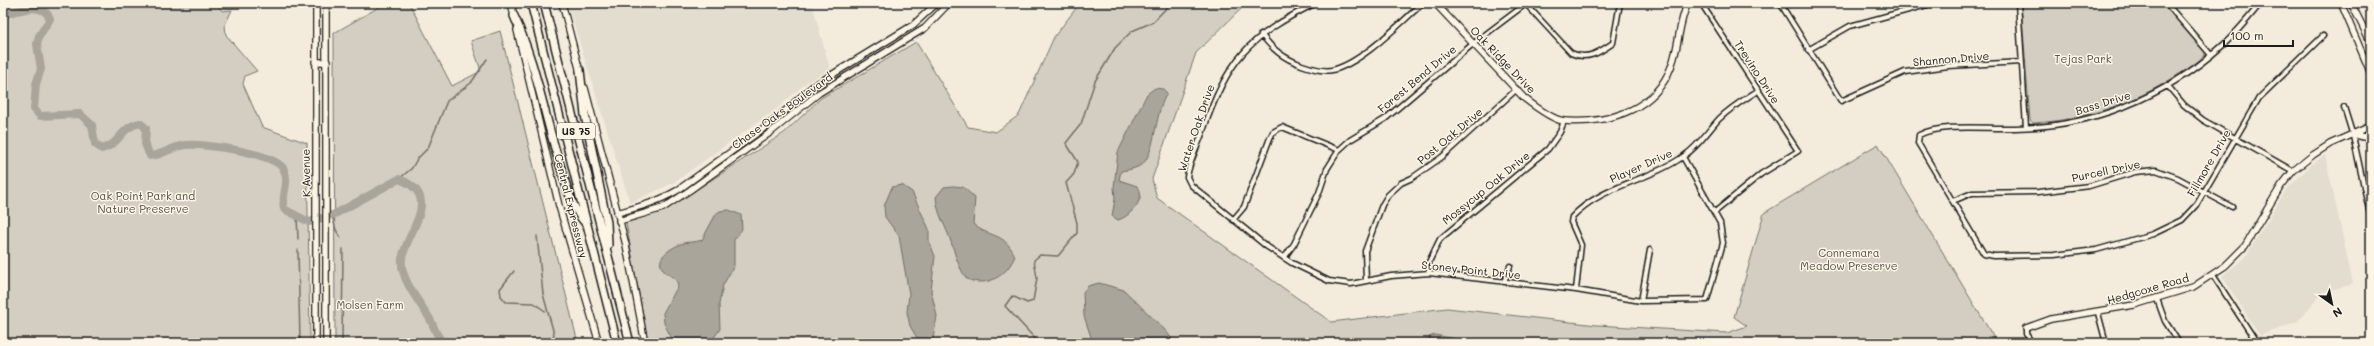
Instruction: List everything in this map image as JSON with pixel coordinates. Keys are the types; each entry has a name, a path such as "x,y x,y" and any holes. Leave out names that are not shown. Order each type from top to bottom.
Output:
{"highway":[{"name":"Central Expressway","path":"531,3 617,343"},
{"name":"Central Expressway","path":"544,3 630,343"},
{"path":"514,16 529,50 554,145 575,212 587,225"},
{"path":"580,70 586,115 607,223 608,260"}],"street":[{"name":"K Avenue","path":"316,3 316,343"},
{"name":"K Avenue","path":"326,3 326,343"},
{"name":"Central Expressway","path":"510,3 559,206 598,343"},
{"path":"562,3 619,221 645,343"},
{"name":"Chase Oaks Boulevard","path":"617,213 643,207 665,198 775,120 812,87 913,26 937,3"},
{"name":"Chase Oaks Boulevard","path":"619,221 663,208 779,126 819,93 915,36 938,16 949,3"},
{"name":"Water Oak Drive","path":"1191,185 1188,182 1188,173 1215,95 1233,65 1261,34 1277,23 1316,3"},
{"path":"1261,34 1273,50 1288,60 1311,68 1330,70 1357,59 1423,3"},
{"name":"Oak Ridge Drive","path":"1435,3 1535,107 1564,121"},
{"path":"1526,3 1572,53 1582,57 1600,52 1614,44 1620,3"},
{"name":"Forest Bend Drive","path":"1284,258 1294,244 1319,193 1327,168 1339,150 1350,140 1398,108 1474,43 1526,3"},
{"path":"1564,121 1589,122 1615,117 1627,113 1649,98 1660,87 1673,64 1688,3"},
{"name":"Trevino Drive","path":"1701,3 1798,151 1761,174 1715,212"},
{"path":"1780,3 1808,50 1850,26 1912,7 1934,3"},
{"path":"2018,3 2026,128"},
{"name":"Bass Drive","path":"1952,201 1917,139 1919,135 1927,132 1960,128 2026,128 2077,121 2103,114 2147,98 2168,86 2223,45 2261,3"},
{"path":"2341,3 2357,36 2371,74"},
{"path":"2351,3 2366,31 2371,44"},
{"path":"2169,4 2210,55"},
{"path":"931,10 938,16"},
{"path":"2357,36 2366,31"},
{"name":"Fillmore Drive","path":"1952,201 1984,254 1994,256 2064,254 2125,242 2170,228 2190,212 2204,192 2259,98 2323,36"},
{"name":"Shannon Drive","path":"1808,50 1841,101 1905,72 1948,66 2022,62"},
{"path":"315,62 327,62"},
{"path":"851,63 856,70"},
{"path":"2168,86 2193,114 2293,171"},
{"name":"Post Oak Drive","path":"1366,281 1365,251 1382,205 1388,195 1401,183 1412,178 1442,157 1517,90"},
{"name":"Player Drive","path":"1576,290 1581,245 1572,217 1602,195 1641,179 1683,157 1700,142 1734,105 1758,90"},
{"path":"2344,108 2354,135 2371,219"},
{"path":"775,120 779,126"},
{"name":"Mossycup Oak Drive","path":"1429,273 1429,262 1440,239 1548,149 1560,132 1564,121"},
{"path":"1233,220 1244,206 1270,138 1282,126 1339,150"},
{"name":"Hedgcoxe Road","path":"2026,328 2051,319 2098,313 2157,299 2193,287 2213,275 2245,246 2281,186 2293,171 2312,155 2330,144 2354,135 2360,130 2371,126"},
{"name":"Hedgcoxe Road","path":"2354,135 2364,137 2371,135"},
{"path":"1683,157 1715,212"},
{"name":"Purcell Drive","path":"1952,201 1972,193 2038,192 2089,186 2136,172 2156,170 2178,178 2232,207"},
{"path":"695,176 700,183"},
{"name":"Stoney Point Drive","path":"1191,185 1233,220 1284,258 1329,281 1351,284 1411,273 1429,273 1576,290 1641,301 1707,300 1722,243 1720,223 1715,212"},
{"path":"1641,301 1650,250"},
{"path":"1504,282 1510,266"},
{"path":"2213,275 2257,343"},
{"path":"2157,299 2165,321 2178,343"},
{"path":"2098,313 2106,343"},
{"path":"2026,328 2026,334 2032,343"}],"shaded area":[{"path":"567,3 812,3 830,69 806,83 779,107 673,183 630,203"},
{"path":"2361,3 2371,3 2371,25 2365,13"},
{"path":"1155,88 1163,89 1167,93 1160,110 1152,146 1144,163 1138,167 1121,171 1119,180 1137,186 1140,190 1139,201 1128,215 1118,220 1112,216 1115,199 1114,187 1118,152 1147,94"},
{"path":"2325,155 2353,284 2323,292 2297,322 2260,336 2222,276 2245,258 2286,190 2311,165"},
{"path":"902,185 912,192 929,229 929,242 935,256 931,291 937,316 933,339 917,338 910,326 907,312 909,294 899,236 885,217 884,206 892,187"},
{"path":"944,187 963,187 975,198 973,224 985,232 1001,238 1006,242 1015,256 1002,274 989,281 982,282 967,279 959,266 940,214 936,197"},
{"path":"729,210 741,215 742,229 734,240 734,266 723,285 719,304 720,329 710,343 674,343 664,323 663,313 678,286 675,279 664,271 661,266 662,258 668,251 683,243 702,240 716,214 720,211"},
{"path":"1099,283 1124,290 1166,331 1175,343 1093,343 1084,316 1083,292 1088,286"},
{"path":"1435,335 1456,339 1463,343 1418,343 1430,339 1429,337"}],"green space":[{"name":"Oak Point Park and Nature Preserve","path":"3,3 216,3 222,11 232,10 225,25 226,35 257,71 245,76 243,84 262,127 307,143 310,343 3,343"},
{"name":"Molsen Farm","path":"386,3 409,3 452,86 481,71 471,41 500,31 578,343 335,343 334,33"},
{"name":"Connemara Meadow Preserve","path":"1080,3 1247,3 1196,53 1152,179 1157,198 1331,322 1447,308 1597,325 1727,333 1747,326 1734,317 1764,213 1878,144 1997,343 648,343 626,223 665,210 784,133 821,98 916,42 968,127 996,132 1019,115 1054,37"},
{"name":"Tejas Park","path":"2021,3 2164,3 2205,50 2205,54 2180,74 2143,95 2108,109 2089,114 2033,123 2030,120"}],"waterway":[{"path":"1039,343 1005,306 1012,296 1027,303 1033,301 1037,278 1034,260 1040,255 1058,256 1077,233 1077,223 1066,183 1074,174 1078,162 1066,143 1081,124 1095,81 1115,48 1132,31 1153,22 1171,3"},
{"path":"1182,3 1189,7 1192,3"},
{"path":"3,15 30,8 36,8 47,13 50,19 39,36 37,44 41,69 36,84 34,109 40,116 80,114 92,125 95,144 102,149 108,147 117,140 128,128 140,123 146,128 145,144 150,156 185,145 239,150 254,154 278,164 284,170 286,175 283,204 284,209 309,222 335,214 399,179 412,186 419,195 421,204 419,214 405,248 402,266 407,282 443,343"},
{"path":"399,179 412,168 417,159 428,148 447,101 471,83 487,59"},
{"path":"332,215 336,230 341,238"},
{"path":"297,217 298,239"},
{"path":"537,236 543,294 554,334 550,343"},
{"path":"342,343 343,249"},
{"path":"298,250 300,343"},
{"path":"514,271 500,289 501,296 506,302 534,303 545,311"}]}
